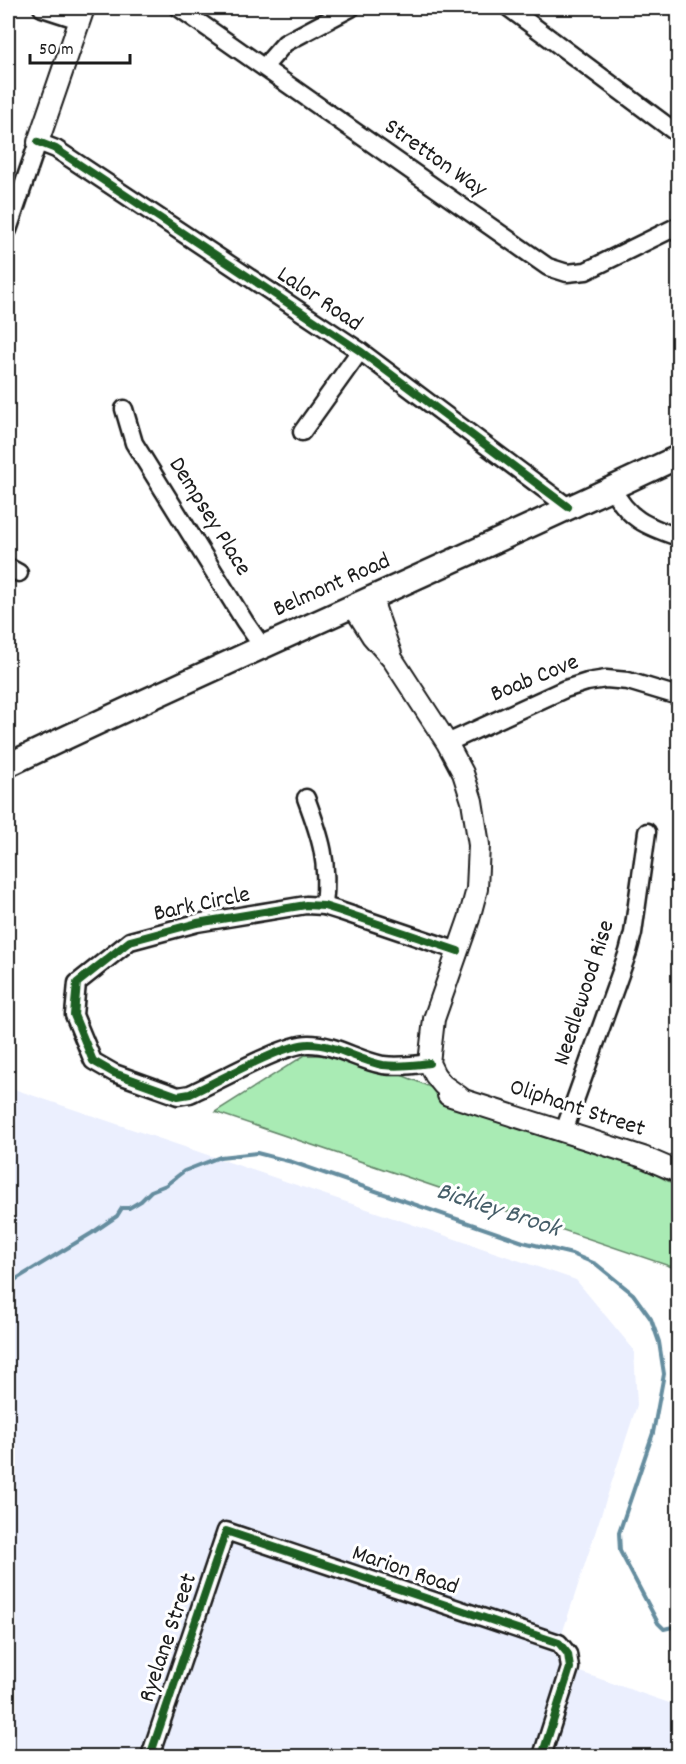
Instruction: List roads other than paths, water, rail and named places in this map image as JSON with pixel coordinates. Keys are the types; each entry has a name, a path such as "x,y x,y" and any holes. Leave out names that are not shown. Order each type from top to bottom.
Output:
{"main road":[{"name":"Belmont Road","path":"8,765 262,646 678,457"}],"street":[{"path":"8,230 82,14 42,8"},
{"name":"Stretton Way","path":"179,8 548,267 567,273 586,271 678,226"},
{"path":"264,67 285,43 351,8"},
{"path":"509,8 678,134"},
{"name":"Lalor Road","path":"38,142 56,149 360,351 568,507"},
{"path":"302,432 360,351"},
{"name":"Dempsey Place","path":"124,409 134,443 262,646"},
{"path":"612,488 629,514 642,523 678,537"},
{"path":"362,602 393,660 447,743 463,773 472,801 479,845 477,890 434,1019 423,1033 419,1044 424,1064"},
{"name":"Boab Cove","path":"447,743 566,689 587,682 606,679 628,681 678,696"},
{"path":"306,798 324,852 327,878 324,906"},
{"name":"Needlewood Rise","path":"564,1131 628,952 633,933 646,832"},
{"name":"Bark Circle","path":"424,1064 384,1065 329,1046 306,1044 285,1049 190,1094 178,1096 114,1073 93,1060 74,1015 77,983 130,941 197,923 306,905 324,906 458,951"},
{"name":"Oliphant Street","path":"424,1064 428,1084 438,1093 460,1097 502,1113 643,1157 678,1172"},
{"name":"Marion Road","path":"226,1531 559,1643 568,1654 570,1668 542,1756"},
{"name":"Ryelane Street","path":"150,1756 226,1531"}],"waterway":[{"name":"Bickley Brook","path":"8,1284 92,1233 117,1216 122,1208 129,1208 141,1201 151,1191 166,1185 184,1171 220,1157 257,1153 292,1162 523,1242 572,1254 596,1264 633,1294 651,1319 659,1342 664,1374 653,1433 619,1533 620,1551 658,1623 664,1629 678,1627"}]}
